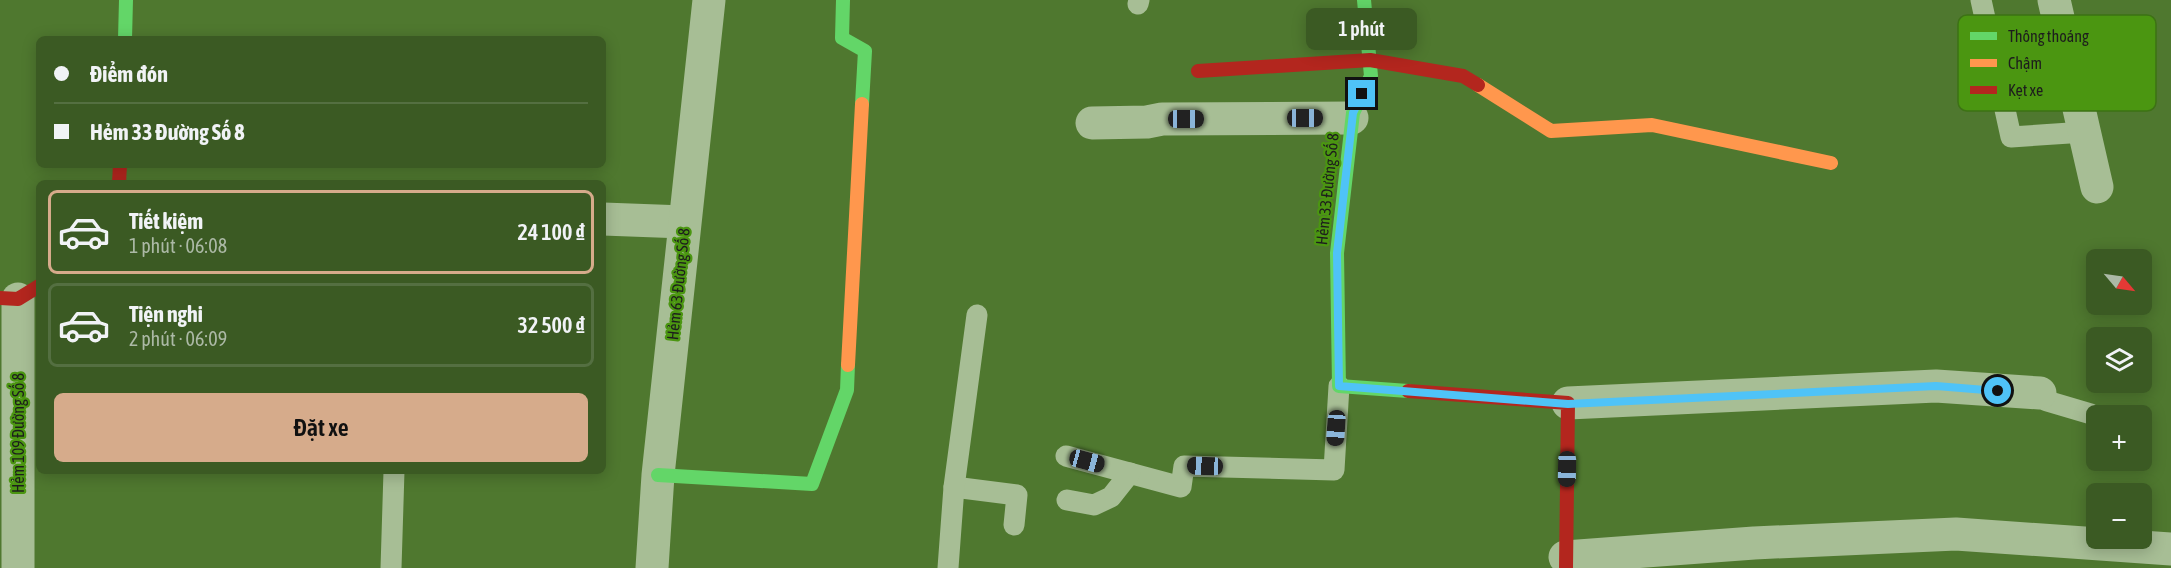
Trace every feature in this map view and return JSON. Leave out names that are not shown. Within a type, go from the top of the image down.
[{"type":"street","points":[[125,36],[126,0]]},
{"type":"street","name":"Hẻm 63 Đường Số 8","points":[[652,568],[658,475],[709,0]]},
{"type":"street","points":[[658,475],[812,484],[847,390],[865,51],[842,38],[843,0]]},
{"type":"street","name":"Hẻm 33 Đường Số 8","points":[[1339,386],[1337,253],[1352,118],[1371,76],[1364,0]]},
{"type":"street","points":[[2054,0],[2058,15]]},
{"type":"street","points":[[1198,71],[1370,60],[1463,76],[1551,131],[1652,125],[1831,163]]},
{"type":"street","points":[[2080,111],[2097,187]]},
{"type":"street","points":[[1092,123],[1146,122],[1162,119],[1352,118]]},
{"type":"street","points":[[606,219],[684,222]]},
{"type":"street","name":"Hẻm 109 Đường Số 8","points":[[18,568],[19,295]]},
{"type":"street","points":[[1339,386],[1568,404],[1936,386],[2040,393]]},
{"type":"street","points":[[1568,404],[1565,562],[1754,543],[1956,534],[2171,549]]},
{"type":"lane","points":[[1981,0],[1984,15]]},
{"type":"lane","points":[[2005,111],[2011,136],[2085,132]]},
{"type":"lane","points":[[948,568],[954,487],[977,315]]},
{"type":"lane","points":[[1066,456],[1181,487],[1184,466],[1334,470],[1339,386]]},
{"type":"lane","points":[[2040,393],[2047,401],[2086,413]]},
{"type":"lane","points":[[1067,500],[1094,506],[1111,498],[1130,473]]},
{"type":"lane","points":[[391,568],[394,474]]},
{"type":"lane","points":[[954,487],[1017,495],[1014,525]]},
{"type":"traffic: fast","points":[[125,36],[126,0]]},
{"type":"traffic: fast","points":[[843,0],[842,38],[865,51],[862,104]]},
{"type":"traffic: fast","points":[[1364,0],[1371,76],[1353,113],[1337,253],[1339,386],[1408,391]]},
{"type":"traffic: fast","points":[[658,475],[812,484],[847,390],[848,365]]},
{"type":"traffic: slow","points":[[1478,85],[1551,131],[1652,125],[1831,163]]},
{"type":"traffic: slow","points":[[848,365],[862,104]]},
{"type":"traffic: jam","points":[[1198,71],[1370,60],[1463,76],[1478,85]]},
{"type":"traffic: jam","points":[[119,180],[120,168]]},
{"type":"traffic: jam","points":[[0,298],[18,299],[36,288]]},
{"type":"traffic: jam","points":[[1408,391],[1568,403],[1566,568]]},
{"type":"route","points":[[1362,94],[1353,113],[1337,253],[1339,386],[1568,404],[1936,386],[1998,391]]}]
